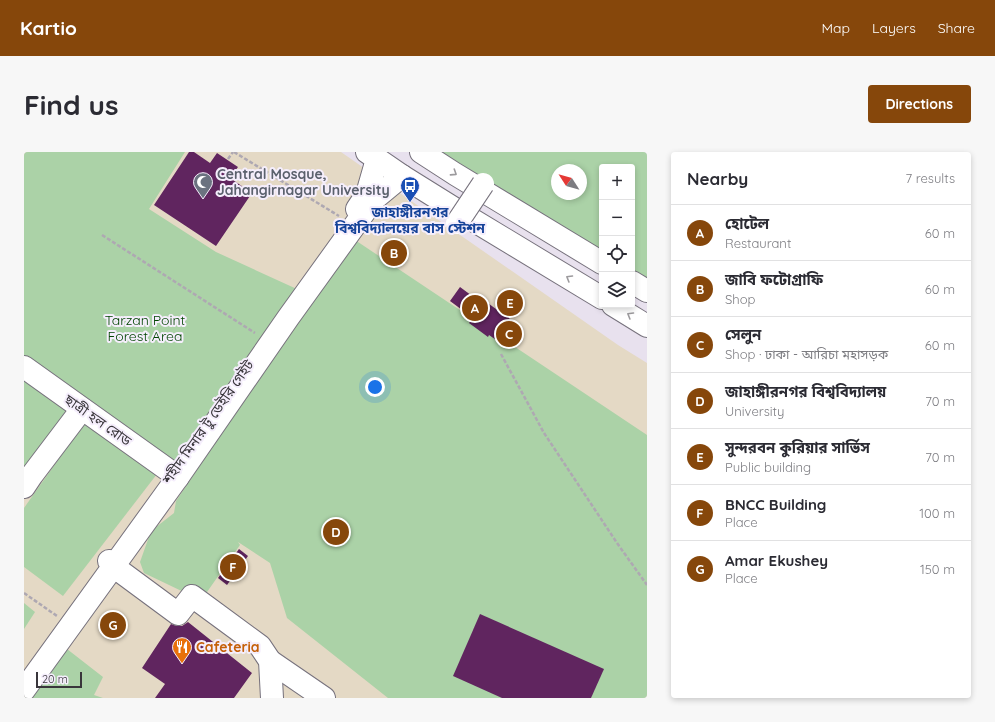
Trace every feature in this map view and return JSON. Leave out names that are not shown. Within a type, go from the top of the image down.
[{"type":"main road","points":[[421,152],[599,261]]},
{"type":"main road","name":"শহীদ মিনার টু ডেইরি গেইট","points":[[175,475],[367,194],[372,155]]},
{"type":"main road","points":[[372,155],[460,219],[599,296]]},
{"type":"main road","points":[[24,690],[70,621],[373,200],[402,176]]},
{"type":"main road","points":[[460,219],[483,184]]},
{"type":"main road","points":[[635,284],[647,291]]},
{"type":"main road","points":[[618,308],[647,326]]},
{"type":"main road","name":"ছাত্রী হল রোড","points":[[24,367],[175,475]]},
{"type":"main road","points":[[24,487],[82,409]]},
{"type":"main road","points":[[111,564],[178,614],[192,596],[260,646],[270,661],[324,698]]},
{"type":"main road","points":[[24,678],[70,621]]},
{"type":"main road","points":[[270,661],[272,698]]},
{"type":"path","points":[[228,159],[233,152],[348,222]]},
{"type":"path","points":[[102,235],[266,340]]},
{"type":"path","points":[[501,354],[544,433],[617,543],[647,585]]},
{"type":"path","points":[[24,593],[70,621]]},
{"type":"shaded area","points":[[24,152],[341,152],[618,345],[647,363],[647,698],[24,698]]},
{"type":"green space","name":"Tarzan Point Forest Area","points":[[24,152],[185,152],[149,209],[216,252],[299,290],[173,473],[24,365]]},
{"type":"green space","points":[[422,152],[647,152],[647,286],[635,279],[635,164],[599,164],[599,257]]},
{"type":"green space","points":[[352,238],[647,435],[647,698],[388,698],[287,618],[270,563],[238,542],[240,545],[200,602],[192,596],[144,573],[140,562],[151,531],[174,513],[176,501]]},
{"type":"green space","points":[[24,370],[79,410],[24,485]]},
{"type":"green space","points":[[84,423],[157,474],[63,596],[24,567],[24,508]]},
{"type":"green space","points":[[24,603],[35,612],[24,629]]},
{"type":"green space","points":[[58,642],[103,677],[94,695],[103,698],[24,698]]},
{"type":"building","name":"Central Mosque, Jahangirnagar University","points":[[189,152],[194,152],[210,163],[217,153],[238,167],[230,178],[252,193],[216,246],[154,205]]},
{"type":"building","points":[[460,287],[483,304],[485,301],[496,309],[509,290],[522,299],[509,319],[523,329],[509,349],[489,335],[488,337],[469,323],[473,318],[450,301]]},
{"type":"building","points":[[239,549],[248,556],[227,585],[218,578]]},
{"type":"building","points":[[480,614],[604,669],[591,698],[502,698],[453,676]]},
{"type":"building","points":[[188,622],[252,673],[234,698],[155,698],[165,684],[142,668],[171,624],[182,626]]},
{"type":"place","name":"Central Mosque, Jahangirnagar University","points":[[203,199]]},
{"type":"place","name":"জাহাঙ্গীরনগর বিশ্ববিদ্যালয়ের বাস স্টেশন","points":[[410,203]]},
{"type":"place","name":"জাবি ফটোগ্রাফি","points":[[394,253]]},
{"type":"place","name":"সুন্দরবন কুরিয়ার সার্ভিস","points":[[510,303]]},
{"type":"place","name":"হোটেল","points":[[475,308]]},
{"type":"place","name":"সেলুন","points":[[509,334]]},
{"type":"place","name":"জাহাঙ্গীরনগর বিশ্ববিদ্যালয়","points":[[336,532]]},
{"type":"place","name":"BNCC Building","points":[[233,567]]},
{"type":"place","name":"Amar Ekushey","points":[[113,625]]},
{"type":"place","name":"Cafeteria","points":[[182,664]]}]
